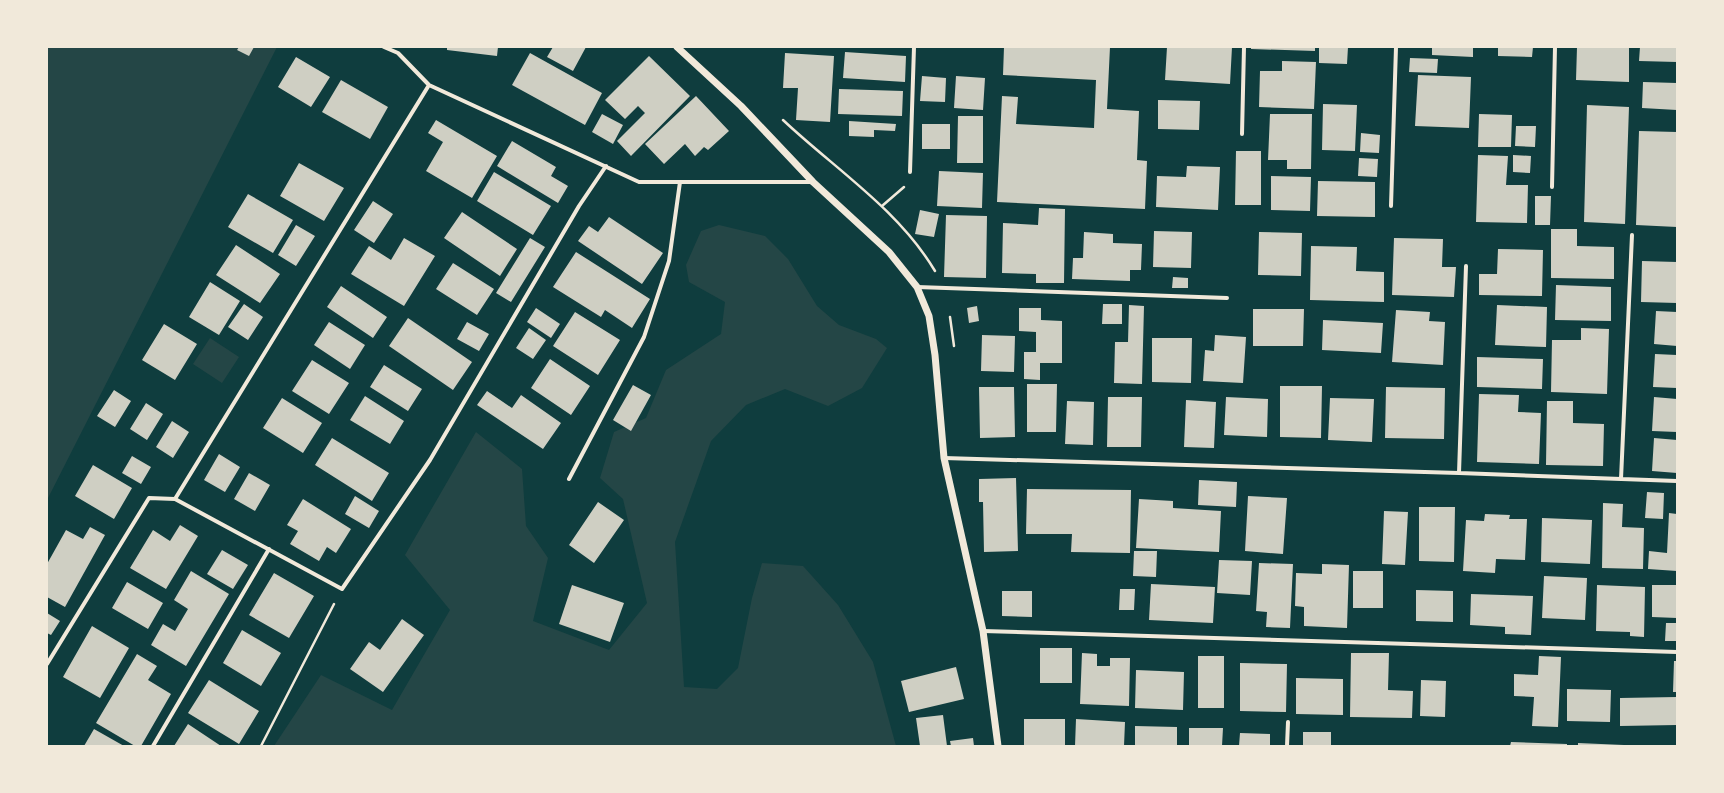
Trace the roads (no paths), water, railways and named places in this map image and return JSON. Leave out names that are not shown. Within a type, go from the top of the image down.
[{"type":"street","points":[[384,47],[398,53],[429,85],[639,182],[813,182]]},
{"type":"street","points":[[677,47],[741,106],[813,182],[889,252],[917,287],[929,316],[935,356],[944,458],[983,631],[998,746]]},
{"type":"street","points":[[910,172],[914,47]]},
{"type":"street","points":[[1242,134],[1244,47]]},
{"type":"street","points":[[1391,206],[1396,47]]},
{"type":"street","points":[[1552,187],[1555,47]]},
{"type":"street","points":[[175,499],[429,85]]},
{"type":"street","points":[[47,664],[149,498],[175,499],[342,588],[430,460],[579,206],[606,166]]},
{"type":"street","points":[[569,479],[644,337],[669,260],[680,182]]},
{"type":"street","points":[[1621,479],[1632,235]]},
{"type":"street","points":[[1458,472],[1466,266]]},
{"type":"street","points":[[917,287],[1227,298]]},
{"type":"street","points":[[944,458],[1458,472],[1677,481]]},
{"type":"street","points":[[153,746],[268,549]]},
{"type":"street","points":[[983,631],[1677,652]]},
{"type":"street","points":[[1287,746],[1288,722]]}]
